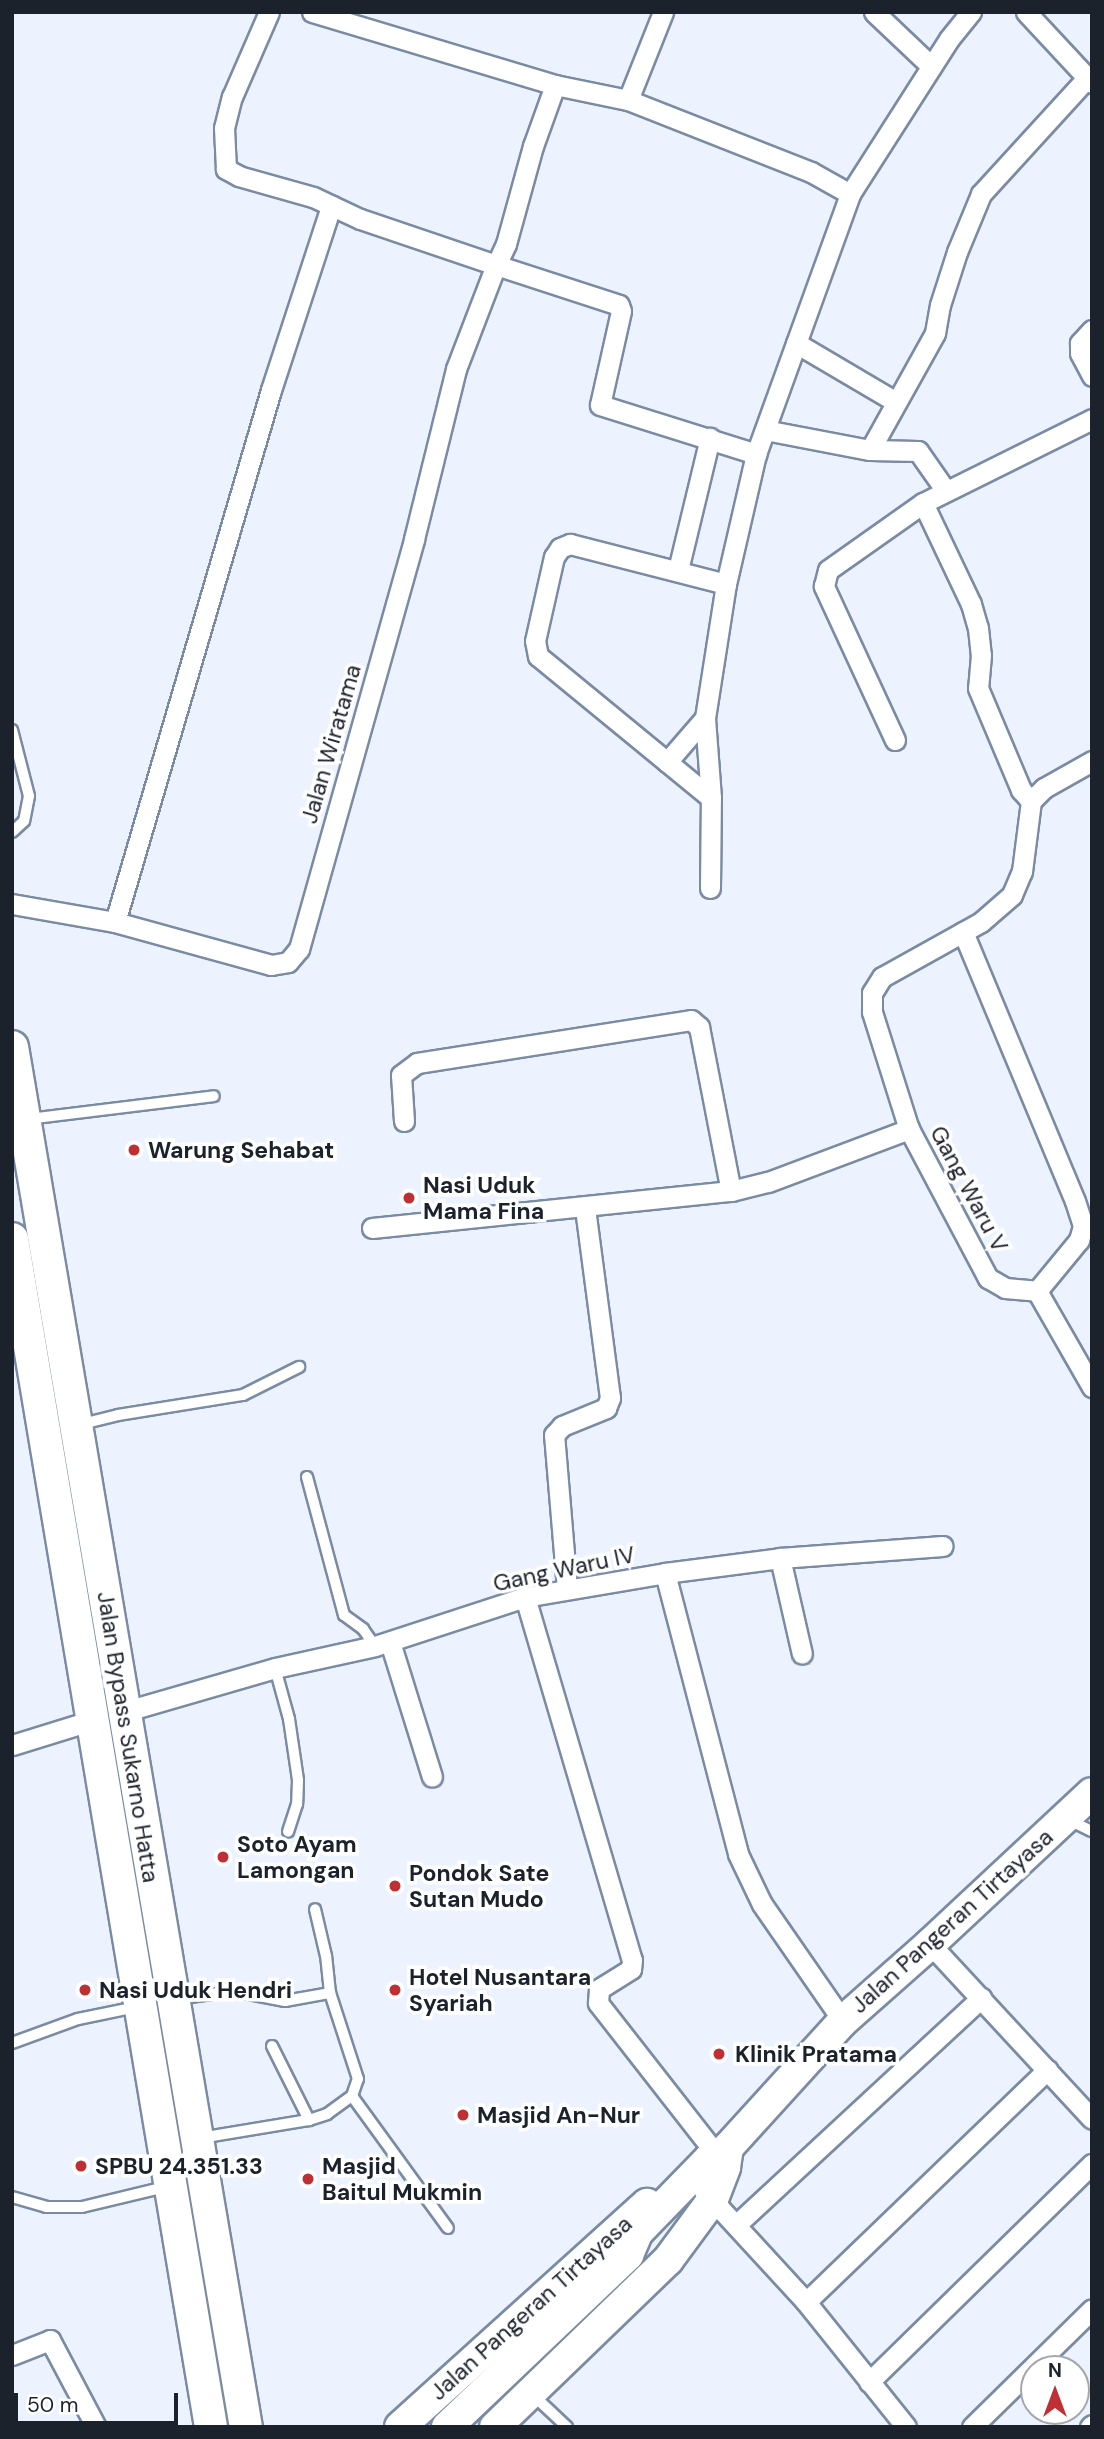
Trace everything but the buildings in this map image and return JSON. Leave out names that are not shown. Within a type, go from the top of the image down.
[{"type":"highway","name":"Jalan Bypass Sukarno Hatta","points":[[12,1047],[24,1119],[25,1202],[30,1275],[93,1720],[211,2427]]},
{"type":"highway","name":"Jalan Bypass Sukarno Hatta","points":[[12,1239],[30,1275],[76,1425],[195,2139],[246,2427]]},
{"type":"main road","name":"Jalan Pangeran Tirtayasa","points":[[447,2427],[628,2255],[638,2232],[723,2148],[843,2021],[930,1944],[1079,1825],[1092,1793]]},
{"type":"main road","name":"Jalan Pangeran Tirtayasa","points":[[495,2427],[668,2260],[725,2167],[723,2148]]},
{"type":"main road","name":"Jalan Pangeran Tirtayasa","points":[[400,2427],[621,2226],[723,2148]]},
{"type":"main road","name":"Jalan Pangeran Tirtayasa","points":[[628,2255],[649,2247],[707,2194]]},
{"type":"main road","points":[[238,2386],[260,2427]]},
{"type":"street","points":[[269,12],[232,97],[224,128],[226,169],[239,176],[313,197],[408,237],[615,301],[621,312],[600,404],[756,454]]},
{"type":"street","points":[[312,12],[555,85],[628,100],[811,172],[849,194]]},
{"type":"street","points":[[628,100],[663,12]]},
{"type":"street","points":[[874,12],[932,66]]},
{"type":"street","points":[[710,888],[711,798],[705,718],[726,584],[756,454],[849,194],[932,66],[971,12]]},
{"type":"street","points":[[870,450],[935,332],[940,305],[957,251],[981,194],[1089,81],[1038,16]]},
{"type":"street","name":"Jalan Wiratama","points":[[12,904],[116,922],[271,965],[288,962],[299,949],[414,539],[456,369],[506,244],[533,146],[555,85]]},
{"type":"street","points":[[116,922],[271,390],[331,206]]},
{"type":"street","points":[[1092,330],[1080,343],[1080,353],[1092,376]]},
{"type":"street","points":[[796,343],[897,402]]},
{"type":"street","points":[[895,740],[824,586],[828,570],[923,503],[1092,419]]},
{"type":"street","points":[[765,430],[870,450],[918,451],[946,491]]},
{"type":"street","points":[[678,570],[710,438]]},
{"type":"street","points":[[923,503],[971,604],[978,628],[981,655],[978,688],[1021,790],[1031,800],[1044,788],[1092,761]]},
{"type":"street","points":[[711,798],[538,656],[535,641],[554,557],[560,548],[569,544],[726,584]]},
{"type":"street","points":[[667,762],[705,718]]},
{"type":"street","name":"Gang Waru V","points":[[1031,800],[1023,871],[1012,895],[981,922],[882,977],[872,993],[872,1012],[909,1129],[988,1278],[1005,1288],[1037,1291]]},
{"type":"street","points":[[963,932],[1083,1226],[1079,1240],[1037,1291],[1092,1387]]},
{"type":"street","points":[[404,1121],[401,1075],[407,1067],[416,1063],[691,1020],[699,1027],[731,1191]]},
{"type":"street","points":[[372,1228],[731,1191],[768,1182],[909,1129]]},
{"type":"street","points":[[567,1589],[554,1435],[562,1426],[606,1408],[610,1398],[585,1208]]},
{"type":"street","name":"Gang Waru IV","points":[[123,1712],[275,1668],[383,1644],[525,1597],[664,1573],[780,1558],[943,1546]]},
{"type":"street","points":[[780,1558],[802,1654]]},
{"type":"street","points":[[664,1573],[738,1854],[762,1904],[843,2021]]},
{"type":"street","points":[[525,1597],[632,1960],[631,1969],[599,1989],[598,2003],[723,2148]]},
{"type":"street","points":[[383,1644],[432,1777]]},
{"type":"street","points":[[12,1745],[93,1720]]},
{"type":"street","points":[[930,1944],[1092,2119]]},
{"type":"street","points":[[737,2224],[981,1998]]},
{"type":"street","points":[[806,2302],[1047,2070]]},
{"type":"street","points":[[869,2382],[1092,2164]]},
{"type":"street","points":[[707,2194],[806,2302],[906,2427]]},
{"type":"street","points":[[972,2427],[1092,2309]]},
{"type":"street","points":[[12,2355],[50,2340],[96,2427]]},
{"type":"lane","points":[[12,730],[29,796],[24,821],[12,832]]},
{"type":"lane","points":[[24,1119],[214,1096]]},
{"type":"lane","points":[[76,1425],[118,1415],[243,1395],[299,1367]]},
{"type":"lane","points":[[307,1477],[344,1615],[383,1644]]},
{"type":"lane","points":[[275,1668],[289,1719],[298,1780],[297,1804],[288,1832]]},
{"type":"lane","points":[[195,2139],[309,2120],[327,2114],[352,2096],[358,2079],[330,1993],[326,1956],[315,1909]]},
{"type":"lane","points":[[172,2000],[233,1991],[285,2001],[330,1993]]},
{"type":"lane","points":[[12,2043],[78,2019],[139,2006]]},
{"type":"lane","points":[[272,2046],[309,2120]]},
{"type":"lane","points":[[352,2096],[448,2228]]},
{"type":"lane","points":[[12,2197],[46,2207],[82,2207],[169,2186]]},
{"type":"lane","points":[[530,2392],[567,2427]]},
{"type":"place","name":"Warung Sehabat","points":[[134,1150]]},
{"type":"place","name":"Nasi Uduk Mama Fina","points":[[409,1198]]},
{"type":"place","name":"Soto Ayam Lamongan","points":[[223,1857]]},
{"type":"place","name":"Pondok Sate Sutan Mudo","points":[[395,1886]]},
{"type":"place","name":"Nasi Uduk Hendri","points":[[85,1990]]},
{"type":"place","name":"Hotel Nusantara Syariah","points":[[395,1990]]},
{"type":"place","name":"Klinik Pratama","points":[[719,2054]]},
{"type":"place","name":"Masjid An-Nur","points":[[463,2115]]},
{"type":"place","name":"SPBU 24.351.33","points":[[81,2166]]},
{"type":"place","name":"Masjid Baitul Mukmin","points":[[308,2179]]}]
